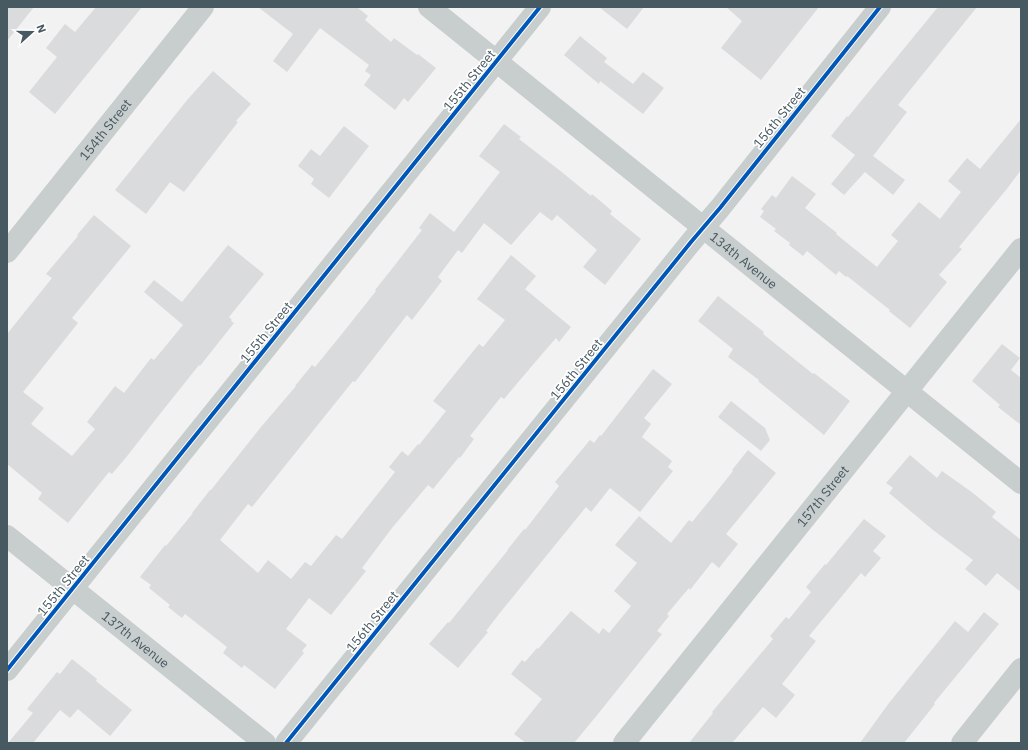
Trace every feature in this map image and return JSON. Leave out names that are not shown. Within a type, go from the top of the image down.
[{"type":"street","name":"154th Street","points":[[7,252],[203,7]]},
{"type":"street","name":"134th Avenue","points":[[429,7],[1021,483]]},
{"type":"street","name":"155th Street","points":[[7,670],[540,7]]},
{"type":"street","name":"156th Street","points":[[286,743],[703,227],[720,208],[880,7]]},
{"type":"street","name":"157th Street","points":[[624,743],[1021,250]]},
{"type":"street","name":"137th Avenue","points":[[7,536],[265,743]]},
{"type":"street","points":[[962,743],[1021,669]]},
{"type":"building","points":[[7,7],[34,7],[7,41]]},
{"type":"building","points":[[96,7],[142,7],[55,114],[29,92],[57,57],[46,48],[65,24],[75,32]]},
{"type":"building","points":[[258,7],[357,7],[368,16],[365,20],[391,42],[394,38],[436,68],[408,102],[404,98],[395,110],[364,85],[371,75],[365,71],[369,65],[320,28],[287,72],[273,61],[293,34]]},
{"type":"building","points":[[599,7],[644,7],[627,29]]},
{"type":"building","points":[[726,7],[819,7],[761,80],[721,48],[742,21]]},
{"type":"building","points":[[938,7],[977,7],[898,105],[907,112],[873,156],[905,180],[893,195],[865,172],[844,195],[831,184],[855,155],[831,136]]},
{"type":"building","points":[[580,36],[607,58],[604,62],[633,84],[643,72],[664,88],[643,114],[600,81],[599,84],[564,55]]},
{"type":"building","points":[[213,71],[251,104],[236,121],[238,122],[184,192],[170,182],[146,214],[115,190],[188,99]]},
{"type":"building","points":[[1021,119],[1021,170],[959,247],[962,249],[939,275],[947,282],[910,328],[847,276],[846,277],[839,271],[836,275],[807,251],[803,256],[789,245],[790,243],[774,231],[776,229],[760,217],[764,211],[761,209],[772,195],[776,198],[792,176],[816,194],[805,208],[877,267],[898,241],[891,235],[919,202],[940,219],[961,192],[948,181],[967,158],[980,169]]},
{"type":"building","points":[[504,124],[521,137],[519,139],[591,196],[592,194],[612,211],[610,214],[641,239],[605,285],[583,267],[597,250],[557,215],[552,221],[540,212],[511,245],[484,223],[462,253],[458,250],[438,277],[442,281],[412,320],[407,315],[355,382],[353,381],[252,507],[248,504],[220,540],[258,573],[268,560],[291,579],[305,562],[311,566],[336,535],[342,539],[395,472],[389,467],[402,451],[408,456],[418,444],[419,445],[446,411],[433,401],[479,344],[483,347],[505,320],[477,299],[511,255],[536,276],[525,289],[571,327],[559,342],[556,338],[504,399],[501,397],[470,436],[474,439],[460,458],[459,457],[433,489],[428,485],[392,528],[362,568],[366,571],[331,615],[309,598],[286,629],[307,645],[302,651],[304,653],[275,689],[244,665],[242,668],[223,653],[227,647],[185,614],[182,618],[168,607],[170,605],[149,588],[151,585],[140,577],[312,365],[315,367],[341,335],[422,230],[419,228],[430,213],[454,232],[500,172],[479,156]]},
{"type":"building","points":[[344,126],[369,146],[329,198],[311,184],[314,179],[298,166],[311,149],[320,156]]},
{"type":"building","points":[[94,215],[131,246],[72,318],[78,323],[23,392],[44,408],[31,424],[72,456],[95,429],[87,422],[115,386],[124,393],[151,358],[154,360],[183,325],[144,292],[154,280],[182,302],[228,245],[264,274],[229,317],[234,323],[128,455],[112,474],[109,472],[68,523],[38,499],[42,493],[7,464],[7,334],[52,278],[46,274]]},
{"type":"building","points":[[718,296],[764,332],[763,334],[813,374],[814,373],[850,401],[824,435],[758,381],[759,380],[728,357],[733,349],[698,321]]},
{"type":"building","points":[[1002,344],[1020,358],[1011,370],[1021,378],[1021,425],[998,407],[1000,405],[972,381]]},
{"type":"building","points":[[653,369],[672,384],[644,418],[651,424],[642,437],[672,461],[668,467],[673,471],[640,512],[610,488],[591,512],[586,507],[499,614],[486,631],[488,632],[458,668],[429,644],[448,622],[449,623],[524,529],[525,530],[559,486],[555,482],[590,440],[594,443],[600,435],[601,436]]},
{"type":"building","points":[[731,401],[765,428],[770,440],[761,451],[718,417]]},
{"type":"building","points":[[748,450],[776,473],[726,534],[738,544],[719,568],[712,562],[690,590],[689,588],[667,614],[669,616],[657,631],[662,634],[574,743],[526,743],[514,734],[542,699],[511,674],[522,660],[525,662],[537,648],[538,649],[571,611],[599,634],[603,628],[609,633],[631,606],[614,591],[637,563],[615,545],[639,516],[671,543],[689,520],[692,522]]},
{"type":"building","points":[[910,455],[937,478],[942,471],[973,493],[996,512],[992,517],[1021,540],[1021,592],[997,573],[986,586],[965,569],[973,560],[933,530],[889,493],[893,488],[886,483]]},
{"type":"building","points":[[864,519],[886,536],[873,551],[881,558],[865,577],[861,573],[809,636],[816,641],[782,684],[795,695],[776,718],[763,707],[732,743],[689,743],[713,713],[712,712],[773,639],[770,636],[786,617],[789,619],[811,592],[806,587]]},
{"type":"building","points":[[984,612],[999,624],[934,703],[935,704],[904,743],[860,743],[889,703],[955,621],[968,632]]},
{"type":"building","points":[[72,659],[97,679],[96,681],[132,710],[110,736],[78,709],[70,718],[60,710],[33,743],[8,743],[33,713],[27,709],[57,672],[60,674]]},
{"type":"cycle path","points":[[7,670],[540,7]]},
{"type":"cycle path","points":[[286,743],[720,208],[880,7]]}]
